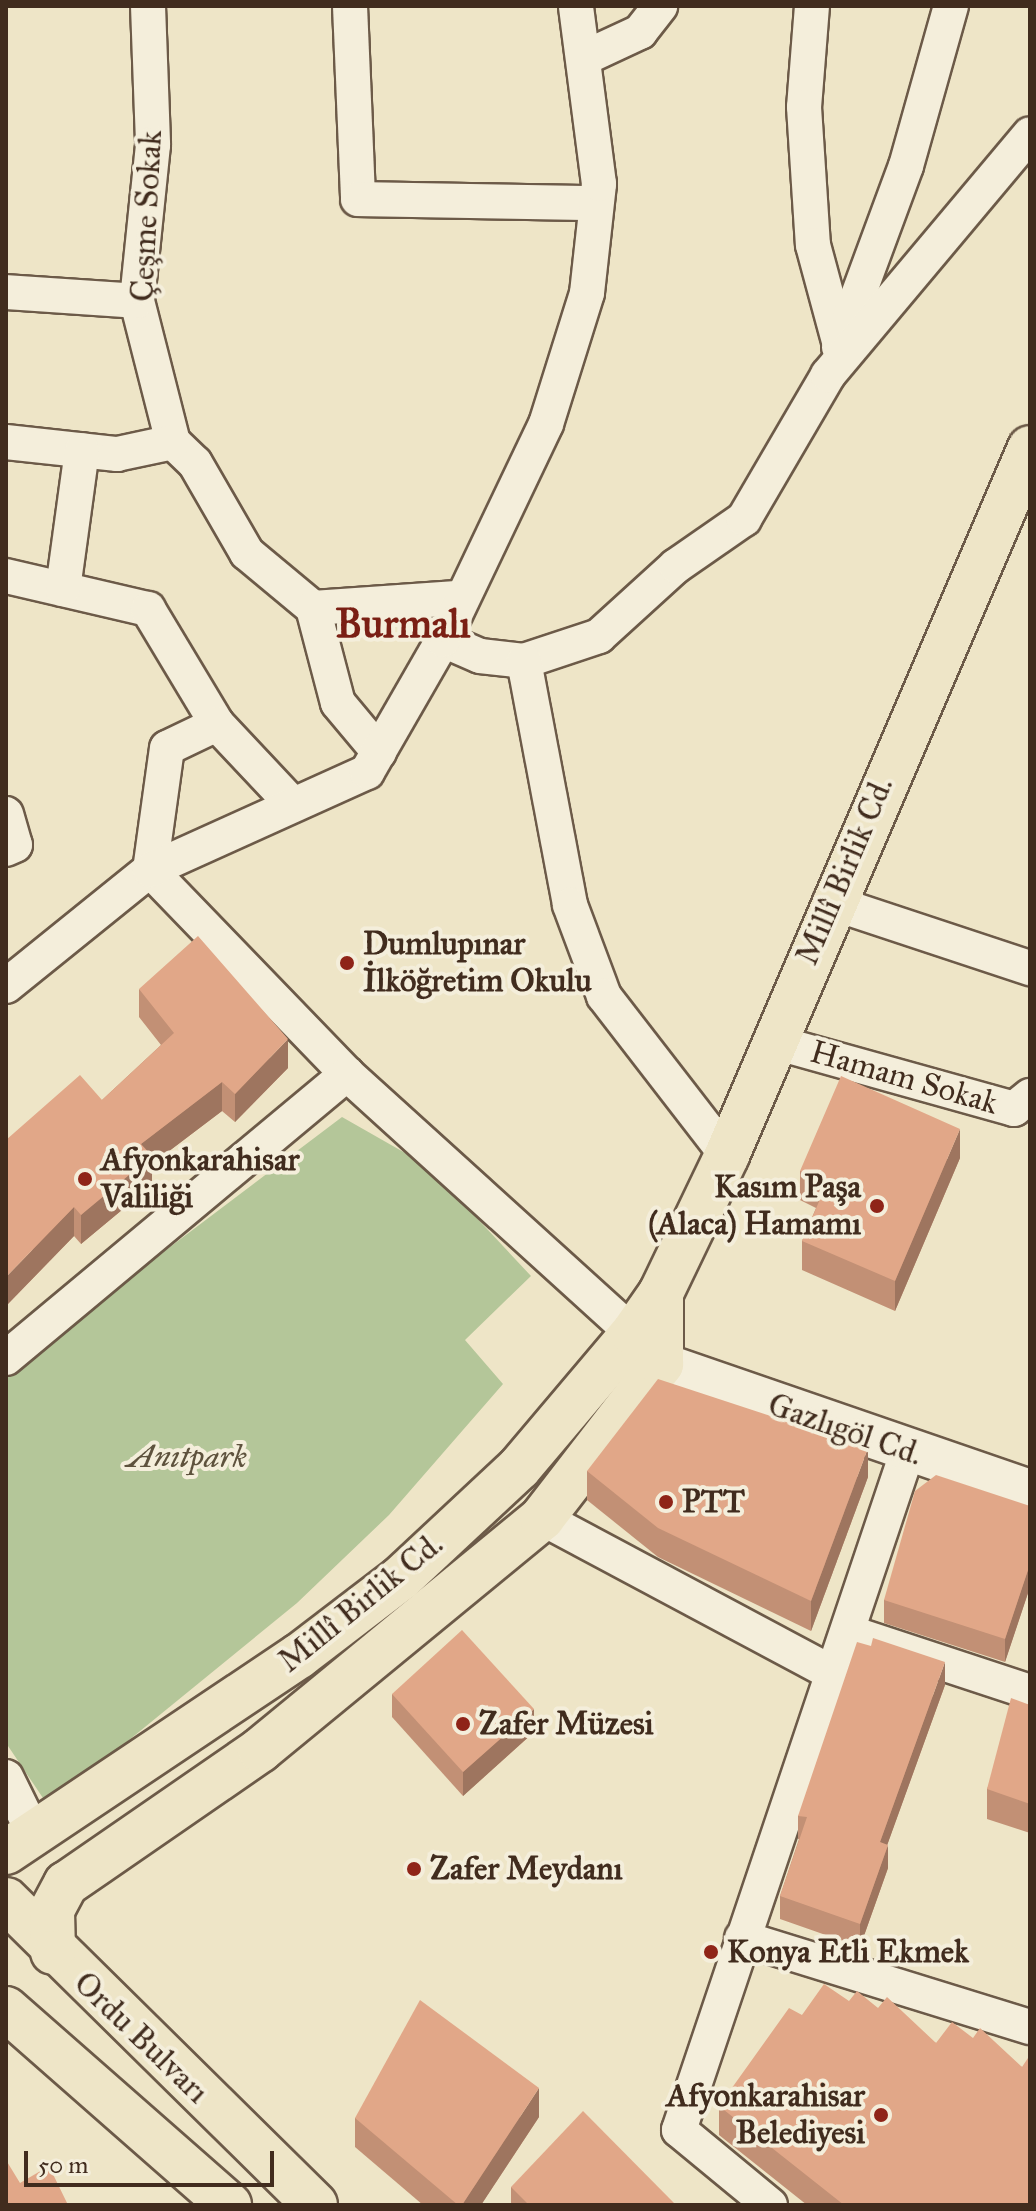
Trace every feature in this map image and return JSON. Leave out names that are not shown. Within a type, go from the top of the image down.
[{"type":"main road","name":"Millî Birlik Cd.","points":[[53,1952],[52,1910],[66,1884],[260,1750],[542,1518],[647,1349],[661,1293],[727,1155],[830,902],[1030,448]]},
{"type":"main road","name":"Millî Birlik Cd.","points":[[20,1843],[299,1656],[401,1578],[647,1349]]},
{"type":"main road","name":"Ordu Bulvarı","points":[[6,1900],[53,1952],[315,2205]]},
{"type":"main road","name":"Ordu Bulvarı","points":[[6,2009],[229,2205]]},
{"type":"street","name":"Çeşme Sokak","points":[[148,6],[153,145],[137,301],[173,442],[195,463],[247,553],[313,608]]},
{"type":"street","points":[[350,6],[358,199],[596,203]]},
{"type":"street","points":[[6,986],[150,870],[367,772],[379,752],[443,640],[457,598],[546,424],[587,293],[596,203],[584,58],[576,6]]},
{"type":"street","points":[[584,58],[640,32],[660,6]]},
{"type":"street","points":[[812,6],[804,107],[813,245],[834,360]]},
{"type":"street","points":[[443,640],[480,656],[524,661],[599,636],[676,566],[744,519],[834,360],[906,166],[951,6]]},
{"type":"street","points":[[834,360],[1030,134]]},
{"type":"street","points":[[6,292],[137,301]]},
{"type":"street","points":[[6,442],[117,454],[173,442]]},
{"type":"street","points":[[63,589],[82,450]]},
{"type":"street","points":[[6,576],[148,609],[217,724],[292,804]]},
{"type":"street","points":[[379,752],[338,703],[313,608],[457,598]]},
{"type":"street","points":[[524,661],[570,905],[604,996],[727,1155]]},
{"type":"street","points":[[150,870],[167,748],[217,724]]},
{"type":"street","points":[[6,814],[15,845],[6,849]]},
{"type":"street","points":[[150,870],[347,1074],[647,1349]]},
{"type":"street","points":[[830,902],[1030,968]]},
{"type":"street","name":"Hamam Sokak","points":[[774,1042],[1014,1109],[1030,1096]]},
{"type":"street","points":[[6,1358],[347,1074]]},
{"type":"street","name":"Gazlıgöl Cd.","points":[[647,1349],[907,1453],[1030,1491]]},
{"type":"street","points":[[770,2205],[679,2130],[907,1453]]},
{"type":"street","points":[[542,1518],[834,1674]]},
{"type":"street","points":[[848,1632],[1030,1692]]},
{"type":"street","points":[[6,1777],[20,1843]]},
{"type":"street","points":[[742,1938],[1030,2027]]},
{"type":"green space","name":"Anıtpark","points":[[342,1117],[428,1166],[531,1276],[465,1340],[503,1384],[389,1515],[297,1603],[64,1793],[45,1801],[6,1743],[6,1371]]},
{"type":"building","points":[[198,936],[288,1039],[235,1094],[222,1082],[141,1144],[152,1156],[81,1215],[74,1207],[6,1277],[6,1140],[80,1075],[102,1100],[174,1033],[139,989]]},
{"type":"building","name":"Kasım Paşa (Alaca) Hamamı","points":[[841,1076],[960,1129],[895,1281],[802,1241],[827,1183],[800,1171]]},
{"type":"building","points":[[658,1379],[868,1448],[811,1601],[658,1528],[587,1471]]},
{"type":"building","points":[[936,1475],[1030,1506],[1030,1564],[1005,1639],[884,1600],[915,1491]]},
{"type":"building","name":"Zafer Müzesi","points":[[462,1630],[534,1709],[463,1772],[392,1694]]},
{"type":"building","points":[[873,1638],[945,1662],[880,1842],[888,1845],[860,1924],[780,1896],[807,1817],[798,1816],[857,1642],[871,1646]]},
{"type":"building","points":[[1011,1698],[1030,1705],[1030,1804],[987,1789]]},
{"type":"building","name":"Afyonkarahisar Belediyesi","points":[[824,1984],[849,2001],[857,1991],[878,2008],[887,1997],[936,2043],[952,2022],[973,2038],[980,2028],[1022,2067],[1030,2055],[1030,2205],[844,2205],[719,2106],[789,2008],[802,2015]]},
{"type":"building","points":[[420,2000],[539,2088],[462,2205],[458,2205],[355,2118]]},
{"type":"building","points":[[583,2111],[676,2205],[529,2205],[511,2187]]},
{"type":"building","points":[[6,2160],[20,2183],[49,2166],[68,2205],[6,2205]]},
{"type":"place","name":"Dumlupınar İlköğretim Okulu","points":[[347,963]]},
{"type":"place","name":"Afyonkarahisar Valiliği","points":[[85,1179]]},
{"type":"place","name":"Kasım Paşa (Alaca) Hamamı","points":[[877,1206]]},
{"type":"place","name":"PTT","points":[[666,1502]]},
{"type":"place","name":"Zafer Müzesi","points":[[463,1724]]},
{"type":"place","name":"Zafer Meydanı","points":[[414,1869]]},
{"type":"place","name":"Konya Etli Ekmek","points":[[711,1952]]},
{"type":"place","name":"Afyonkarahisar Belediyesi","points":[[881,2115]]},
{"type":"district","name":"Burmalı","points":[[403,624]]}]
